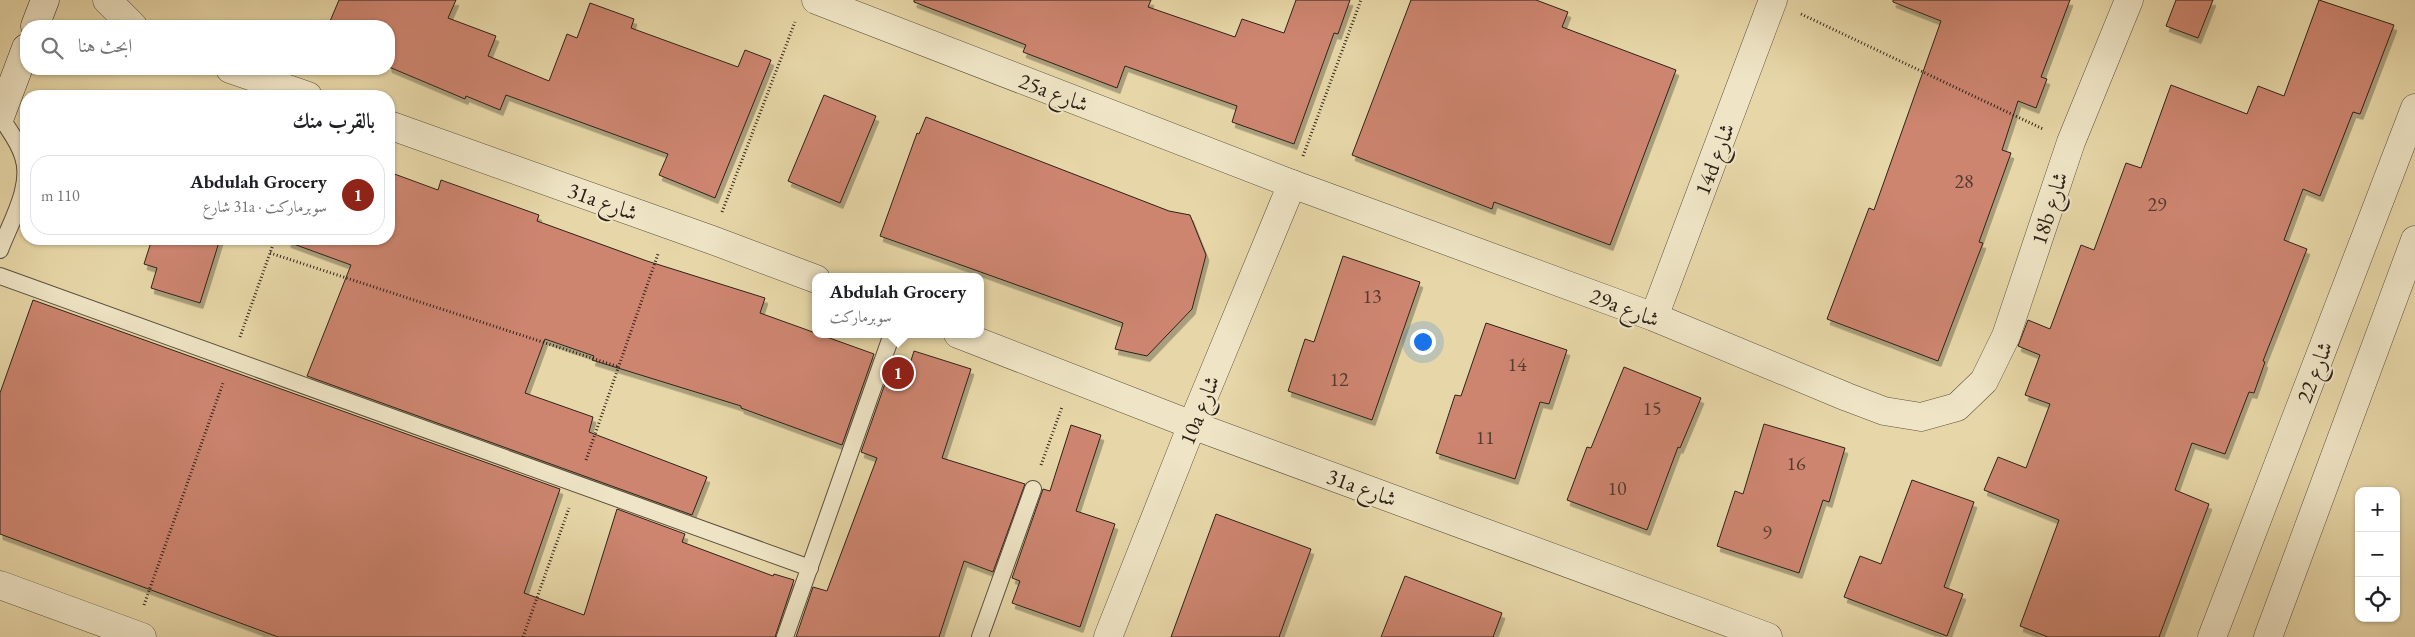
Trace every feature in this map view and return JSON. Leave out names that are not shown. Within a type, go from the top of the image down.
[{"type":"street","points":[[38,20],[46,0]]},
{"type":"street","name":"25a شارع","points":[[816,0],[1292,184]]},
{"type":"street","name":"14d شارع","points":[[1654,317],[1772,0]]},
{"type":"street","name":"18b شارع","points":[[1957,407],[1984,381],[2006,336],[2071,142],[2129,0]]},
{"type":"street","points":[[0,116],[20,64]]},
{"type":"street","points":[[247,75],[291,90]]},
{"type":"street","name":"شارع 22","points":[[2212,637],[2415,108]]},
{"type":"street","name":"31a شارع","points":[[395,127],[712,240],[812,278]]},
{"type":"street","name":"29a شارع","points":[[1292,184],[1654,317],[1884,411],[1921,417],[1957,407]]},
{"type":"street","name":"10a شارع","points":[[1108,637],[1192,425],[1292,184]]},
{"type":"street","points":[[2268,637],[2415,240]]},
{"type":"street","name":"31a شارع","points":[[968,338],[1192,425],[1768,637]]},
{"type":"street","points":[[1,585],[138,636]]},
{"type":"lane","points":[[0,116],[18,145],[20,152]]},
{"type":"lane","points":[[0,250],[20,196]]},
{"type":"lane","points":[[0,276],[810,568]]},
{"type":"lane","points":[[786,637],[891,338]]},
{"type":"lane","points":[[980,637],[1033,489]]},
{"type":"path","points":[[1292,184],[1361,0]]},
{"type":"path","points":[[1772,0],[2071,142]]},
{"type":"path","points":[[712,240],[796,18]]},
{"type":"path","points":[[523,637],[668,225]]},
{"type":"path","points":[[138,636],[272,245]]},
{"type":"path","points":[[270,253],[618,367]]},
{"type":"path","points":[[1033,489],[1072,379]]},
{"type":"building","points":[[339,0],[456,0],[448,18],[496,36],[488,56],[549,81],[567,34],[577,38],[590,3],[634,19],[631,28],[738,67],[745,50],[771,60],[715,198],[659,175],[668,154],[506,95],[500,110],[466,96],[465,99],[395,70],[395,20],[331,20]]},
{"type":"building","points":[[914,0],[1151,0],[1148,7],[1235,37],[1242,19],[1284,33],[1296,0],[1350,0],[1338,34],[1334,33],[1294,144],[1232,122],[1237,106],[1125,66],[1117,88],[1023,52],[1026,45],[914,2]]},
{"type":"building","points":[[1411,0],[1536,0],[1568,12],[1562,27],[1676,70],[1610,245],[1494,202],[1492,209],[1352,155]]},
{"type":"building","points":[[1893,0],[2070,0],[2041,77],[2047,79],[2036,108],[2018,101],[2002,150],[2011,153],[1979,242],[1983,243],[1938,361],[1827,319],[1869,208],[1874,210],[1941,21],[1893,2]]},
{"type":"building","points":[[2176,0],[2213,0],[2198,38],[2166,26]]},
{"type":"building","points":[[2319,0],[2394,25],[2360,114],[2353,112],[2320,196],[2303,189],[2284,240],[2307,249],[2263,361],[2265,362],[2254,393],[2249,392],[2225,454],[2192,443],[2175,490],[2209,504],[2159,637],[2048,637],[2020,626],[2059,520],[1984,490],[1998,457],[2026,468],[2050,404],[2025,395],[2040,355],[2018,346],[2028,320],[2050,329],[2081,245],[2094,250],[2126,163],[2141,168],[2171,85],[2247,114],[2258,86],[2284,96]]},
{"type":"building","points":[[824,95],[876,116],[840,203],[788,181]]},
{"type":"building","points":[[926,117],[1169,211],[1190,215],[1206,255],[1192,309],[1147,356],[1115,349],[1123,323],[880,236],[917,133],[919,134]]},
{"type":"building","points":[[395,174],[438,190],[441,180],[539,215],[537,221],[647,261],[765,298],[760,313],[812,332],[812,338],[830,338],[874,354],[842,445],[741,408],[741,406],[592,360],[594,356],[545,339],[525,393],[593,417],[589,432],[707,477],[692,515],[307,376],[351,265],[296,245],[395,245]]},
{"type":"building","points":[[150,245],[218,245],[200,303],[151,288],[157,268],[144,264]]},
{"type":"building","points":[[1343,256],[1420,282],[1372,420],[1288,391],[1305,339],[1314,342]]},
{"type":"building","points":[[33,300],[560,489],[524,593],[584,615],[617,509],[685,534],[682,542],[773,576],[774,574],[794,580],[775,637],[278,637],[0,534],[0,393]]},
{"type":"building","points":[[1486,323],[1567,350],[1549,404],[1540,402],[1515,479],[1436,453],[1455,395],[1461,396]]},
{"type":"building","points":[[914,351],[971,369],[942,458],[1025,484],[993,572],[964,561],[939,637],[796,637],[813,587],[827,591],[877,458],[861,452],[893,361],[909,367]]},
{"type":"building","points":[[1624,367],[1701,398],[1680,448],[1678,447],[1647,530],[1567,500],[1587,447],[1591,448]]},
{"type":"building","points":[[1764,424],[1845,448],[1829,502],[1823,500],[1799,573],[1717,546],[1735,491],[1743,494]]},
{"type":"building","points":[[1071,425],[1101,435],[1076,511],[1115,524],[1080,627],[1012,603],[1020,581],[1012,578],[1043,489],[1050,491]]},
{"type":"building","points":[[1912,480],[1974,502],[1944,587],[1963,594],[1947,636],[1844,597],[1860,556],[1881,564]]},
{"type":"building","points":[[1216,514],[1311,549],[1279,637],[1171,637]]},
{"type":"building","points":[[1405,576],[1502,613],[1493,637],[1381,637]]},
{"type":"place","name":"Abdulah Grocery","points":[[898,373]]}]
